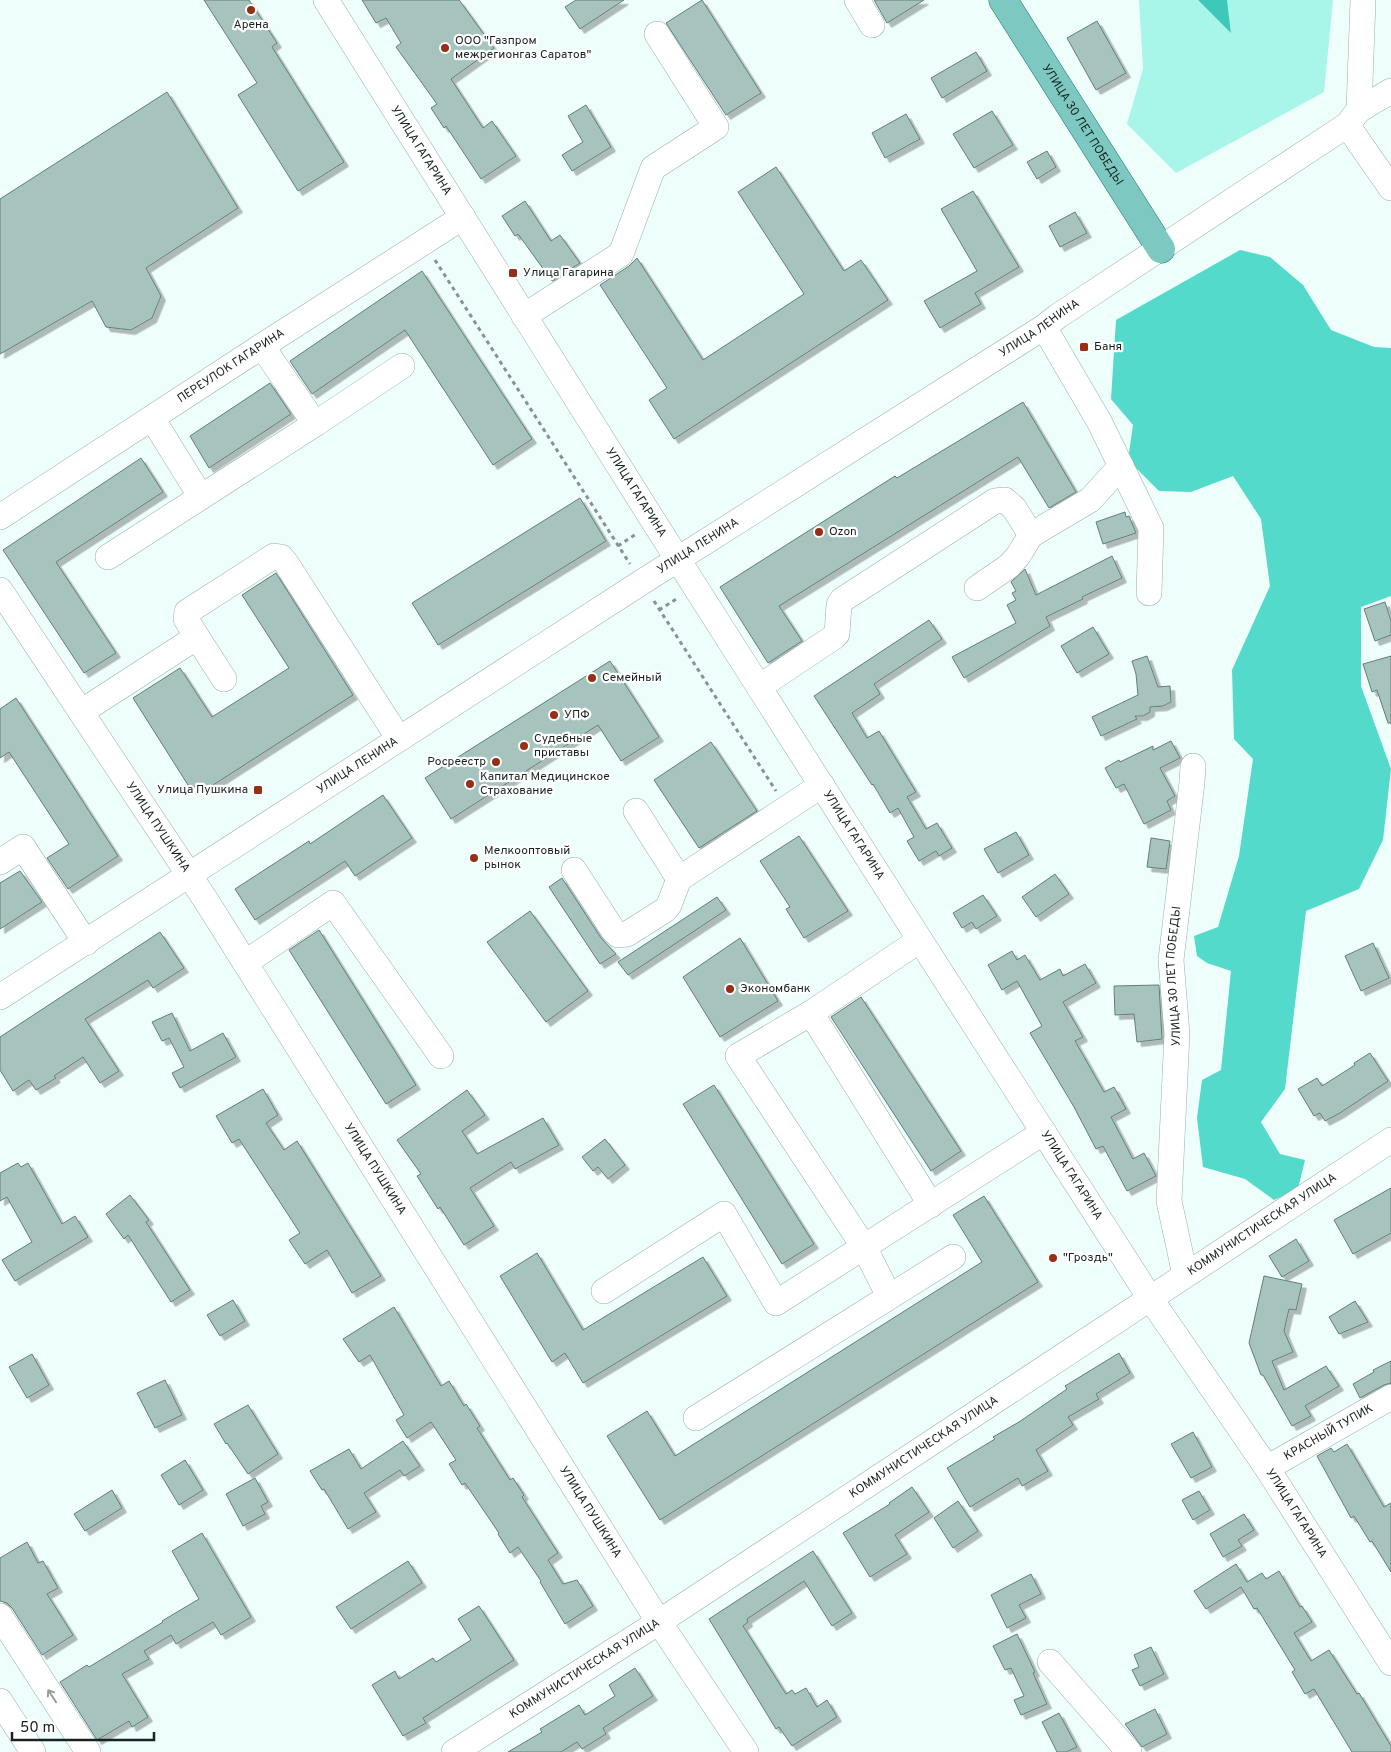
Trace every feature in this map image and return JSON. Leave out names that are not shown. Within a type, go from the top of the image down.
[{"type":"main road","name":"УЛИЦА 30 ЛЕТ ПОБЕДЫ","points":[[1003,0],[1161,249]]},
{"type":"street","name":"УЛИЦА ГАГАРИНА","points":[[326,0],[678,560],[920,940],[1150,1298],[1267,1468],[1391,1662]]},
{"type":"street","points":[[857,0],[872,25]]},
{"type":"street","points":[[1363,0],[1353,118],[1391,188]]},
{"type":"street","points":[[524,316],[621,254],[652,168],[716,127],[657,34]]},
{"type":"street","name":"УЛИЦА ЛЕНИНА","points":[[0,997],[642,582],[1044,327],[1066,310],[1161,249],[1391,91]]},
{"type":"street","name":"ПЕРЕУЛОК ГАГАРИНА","points":[[0,517],[462,217]]},
{"type":"street","points":[[1044,327],[1100,423],[1151,528],[1150,593]]},
{"type":"street","points":[[262,346],[316,424]]},
{"type":"street","points":[[108,557],[316,424],[402,366]]},
{"type":"street","points":[[152,418],[201,497]]},
{"type":"street","points":[[977,588],[1009,566],[1032,535],[1090,500],[1121,466]]},
{"type":"street","points":[[759,687],[837,634],[839,605],[842,600],[995,501],[1005,500],[1014,508],[1032,535]]},
{"type":"street","points":[[224,679],[197,638],[186,618],[187,612],[267,559],[274,556],[281,557],[399,739]]},
{"type":"street","name":"УЛИЦА ПУШКИНА","points":[[0,590],[189,874],[659,1622],[746,1752]]},
{"type":"street","points":[[81,712],[197,638]]},
{"type":"street","name":"УЛИЦА 30 ЛЕТ ПОБЕДЫ","points":[[1185,1275],[1169,1201],[1177,1034],[1171,960],[1191,791],[1192,766]]},
{"type":"street","points":[[574,870],[613,930],[618,935],[627,934],[665,910],[669,905],[679,879],[822,785]]},
{"type":"street","points":[[636,811],[679,879]]},
{"type":"street","points":[[0,862],[24,847],[86,943]]},
{"type":"street","points":[[245,963],[334,903],[441,1056]]},
{"type":"street","points":[[889,1296],[864,1247],[738,1056],[810,1013],[920,940]]},
{"type":"street","points":[[810,1013],[931,1204]]},
{"type":"street","points":[[604,1291],[724,1214],[776,1303],[1044,1132]]},
{"type":"street","name":"КОММУНИСТИЧЕСКАЯ УЛИЦА","points":[[454,1752],[659,1622],[1185,1275],[1388,1149]]},
{"type":"street","points":[[696,1418],[954,1256]]},
{"type":"street","name":"КРАСНЫЙ ТУПИК","points":[[1267,1468],[1391,1397]]},
{"type":"street","points":[[0,1616],[88,1752]]},
{"type":"street","points":[[1050,1662],[1129,1752]]},
{"type":"street","points":[[0,1701],[34,1752]]},
{"type":"path","points":[[424,242],[787,808]]},
{"type":"shaded area","points":[[1139,0],[1198,0],[1231,32],[1227,0],[1333,0],[1324,92],[1176,173],[1127,124],[1143,69]]},
{"type":"shaded area","points":[[1198,0],[1227,0],[1231,33]]},
{"type":"shaded area","points":[[1240,250],[1270,257],[1303,285],[1331,330],[1374,347],[1391,348],[1391,596],[1361,607],[1361,686],[1391,769],[1383,840],[1359,889],[1306,911],[1285,1089],[1261,1122],[1280,1154],[1305,1160],[1298,1189],[1274,1200],[1245,1179],[1203,1167],[1197,1118],[1202,1080],[1221,1070],[1231,971],[1207,963],[1197,956],[1194,936],[1218,927],[1239,856],[1253,759],[1234,739],[1232,670],[1270,586],[1261,519],[1233,476],[1191,492],[1159,491],[1128,460],[1133,425],[1111,399],[1116,320]]},
{"type":"building","points":[[204,0],[249,0],[277,43],[272,47],[344,162],[298,191],[238,95],[257,83]]},
{"type":"building","points":[[362,0],[459,0],[494,48],[451,79],[483,128],[492,121],[516,156],[481,179],[446,126],[444,128],[431,108],[437,104],[396,47],[401,43],[386,18],[376,23]]},
{"type":"building","points":[[576,0],[624,0],[580,29],[565,7]]},
{"type":"building","points":[[702,0],[761,93],[726,115],[666,23]]},
{"type":"building","points":[[874,0],[924,0],[887,23]]},
{"type":"building","points":[[1097,21],[1126,73],[1096,90],[1067,38]]},
{"type":"building","points":[[976,52],[987,71],[942,98],[931,78]]},
{"type":"building","points":[[167,92],[238,208],[146,268],[161,296],[152,318],[131,330],[106,327],[92,301],[0,354],[0,199]]},
{"type":"building","points":[[586,105],[611,147],[572,171],[562,155],[583,142],[568,116]]},
{"type":"building","points":[[992,111],[1013,145],[974,168],[953,134]]},
{"type":"building","points":[[906,114],[920,139],[885,158],[872,133]]},
{"type":"building","points":[[1047,151],[1056,167],[1037,179],[1027,162]]},
{"type":"building","points":[[776,167],[844,271],[861,260],[888,300],[674,439],[649,400],[667,388],[600,285],[629,266],[637,258],[703,360],[804,294],[738,192]]},
{"type":"building","points":[[973,191],[1019,267],[975,293],[981,304],[940,328],[924,301],[977,271],[941,209]]},
{"type":"building","points":[[525,201],[551,241],[560,235],[580,263],[552,281],[518,234],[515,236],[502,216]]},
{"type":"building","points":[[1075,212],[1087,233],[1060,247],[1049,226]]},
{"type":"building","points":[[422,271],[532,439],[493,465],[405,330],[312,394],[290,361]]},
{"type":"building","points":[[270,383],[291,414],[209,468],[190,436]]},
{"type":"building","points":[[1023,402],[1076,492],[1049,508],[1018,457],[779,606],[802,641],[768,663],[720,587],[895,476],[897,478]]},
{"type":"building","points":[[141,458],[163,492],[56,562],[116,653],[84,673],[3,550]]},
{"type":"building","points":[[580,498],[606,541],[438,645],[412,603]]},
{"type":"building","points":[[1125,512],[1126,517],[1129,516],[1136,533],[1103,544],[1096,522]]},
{"type":"building","points":[[1112,556],[1122,578],[1046,617],[1050,626],[964,678],[952,657],[1016,623],[1007,605],[1016,600],[1012,593],[1016,591],[1011,582],[1025,569],[1036,595]]},
{"type":"building","points":[[276,573],[353,695],[207,789],[188,785],[133,698],[180,668],[212,717],[289,668],[242,595]]},
{"type":"building","points":[[1385,602],[1391,621],[1391,635],[1375,641],[1364,609]]},
{"type":"building","points":[[929,620],[942,639],[874,684],[880,694],[852,713],[867,738],[879,731],[916,792],[907,797],[926,829],[937,823],[952,848],[939,856],[936,851],[919,861],[907,841],[914,837],[898,808],[890,813],[873,784],[814,696]]},
{"type":"building","points":[[1093,627],[1109,654],[1077,673],[1061,646]]},
{"type":"building","points":[[1147,656],[1158,687],[1170,686],[1171,702],[1163,706],[1150,707],[1150,712],[1143,716],[1135,716],[1137,719],[1101,736],[1092,717],[1138,695],[1136,674],[1132,661]]},
{"type":"building","points":[[1391,656],[1391,723],[1388,723],[1377,690],[1372,692],[1363,664]]},
{"type":"building","points":[[610,661],[659,737],[621,761],[598,725],[451,819],[425,778]]},
{"type":"building","points":[[16,698],[118,856],[68,889],[47,858],[69,844],[9,752],[0,758],[0,709]]},
{"type":"building","points":[[1171,741],[1180,758],[1160,768],[1175,796],[1167,801],[1171,810],[1144,824],[1124,784],[1116,788],[1105,768],[1153,746],[1153,750]]},
{"type":"building","points":[[711,742],[757,811],[699,848],[654,780]]},
{"type":"building","points":[[383,795],[412,838],[355,876],[345,861],[255,920],[235,889],[309,841],[310,844]]},
{"type":"building","points":[[1016,832],[1029,855],[998,873],[984,849]]},
{"type":"building","points":[[799,836],[848,911],[804,938],[786,909],[790,907],[760,861]]},
{"type":"building","points":[[1151,838],[1170,841],[1166,869],[1147,867]]},
{"type":"building","points":[[20,871],[42,902],[0,929],[0,883]]},
{"type":"building","points":[[1055,874],[1069,894],[1036,917],[1022,897]]},
{"type":"building","points":[[562,878],[601,938],[616,954],[600,964],[549,887]]},
{"type":"building","points":[[983,895],[997,916],[976,929],[972,922],[962,928],[953,913]]},
{"type":"building","points":[[717,897],[726,910],[628,975],[618,962]]},
{"type":"building","points":[[530,911],[588,991],[546,1022],[487,942]]},
{"type":"building","points":[[319,930],[416,1085],[386,1104],[289,950]]},
{"type":"building","points":[[160,932],[184,968],[153,988],[148,980],[85,1019],[119,1071],[100,1083],[83,1057],[54,1076],[56,1078],[36,1090],[29,1080],[13,1091],[0,1070],[0,1037]]},
{"type":"building","name":"Экономбанк","points":[[740,938],[778,1001],[720,1037],[683,977]]},
{"type":"building","points":[[1373,943],[1389,978],[1361,991],[1345,956]]},
{"type":"building","points":[[1012,951],[1017,960],[1025,955],[1040,980],[1060,969],[1063,976],[1085,964],[1096,983],[1063,1002],[1083,1037],[1075,1041],[1104,1092],[1114,1087],[1126,1109],[1111,1117],[1133,1159],[1144,1153],[1156,1176],[1127,1191],[1103,1146],[1096,1149],[1074,1107],[1030,1033],[1042,1026],[1017,981],[1002,990],[988,965]]},
{"type":"building","points":[[1159,985],[1162,1039],[1137,1042],[1134,1014],[1115,1015],[1114,986]]},
{"type":"building","points":[[861,997],[961,1151],[931,1171],[831,1017]]},
{"type":"building","points":[[172,1013],[190,1051],[223,1033],[236,1057],[180,1088],[172,1073],[184,1067],[169,1038],[162,1041],[152,1022]]},
{"type":"building","points":[[1370,1053],[1388,1081],[1325,1121],[1320,1113],[1314,1116],[1298,1089],[1317,1078],[1322,1086]]},
{"type":"building","points":[[714,1085],[814,1244],[782,1264],[683,1104]]},
{"type":"building","points":[[263,1089],[278,1115],[266,1123],[284,1150],[297,1141],[381,1276],[352,1293],[327,1250],[305,1264],[289,1240],[300,1233],[239,1139],[232,1143],[216,1116]]},
{"type":"building","points":[[467,1090],[485,1115],[462,1131],[477,1154],[543,1118],[559,1145],[515,1169],[511,1162],[470,1188],[494,1226],[464,1245],[440,1207],[438,1209],[417,1176],[421,1174],[397,1140]]},
{"type":"building","points":[[605,1139],[625,1165],[608,1179],[598,1167],[593,1171],[582,1157]]},
{"type":"building","points":[[18,1163],[21,1167],[28,1163],[62,1224],[75,1216],[88,1237],[15,1281],[2,1260],[32,1242],[7,1197],[0,1201],[0,1173]]},
{"type":"building","points":[[1391,1188],[1391,1233],[1353,1254],[1334,1220]]},
{"type":"building","points":[[130,1195],[149,1220],[146,1222],[190,1290],[171,1302],[128,1235],[124,1239],[106,1214]]},
{"type":"building","points":[[984,1196],[1038,1282],[660,1520],[607,1436],[647,1411],[675,1456],[982,1262],[953,1215]]},
{"type":"building","points":[[1296,1239],[1309,1261],[1282,1277],[1269,1256]]},
{"type":"building","points":[[537,1253],[583,1330],[703,1257],[727,1296],[583,1383],[565,1353],[552,1362],[500,1276]]},
{"type":"building","points":[[1264,1276],[1302,1284],[1296,1310],[1289,1309],[1284,1331],[1293,1352],[1272,1361],[1284,1390],[1326,1366],[1339,1386],[1305,1406],[1311,1416],[1292,1426],[1263,1375],[1261,1375],[1249,1343]]},
{"type":"building","points":[[233,1300],[245,1321],[220,1336],[207,1315]]},
{"type":"building","points":[[1355,1301],[1368,1322],[1339,1334],[1329,1317]]},
{"type":"building","points":[[394,1307],[441,1386],[449,1381],[464,1406],[466,1404],[480,1426],[477,1428],[510,1480],[513,1478],[524,1495],[522,1497],[558,1553],[548,1560],[563,1584],[577,1580],[593,1606],[565,1624],[541,1581],[518,1547],[510,1553],[499,1533],[465,1483],[462,1485],[449,1464],[456,1460],[431,1422],[407,1438],[396,1420],[404,1415],[370,1355],[359,1362],[343,1339]]},
{"type":"building","points":[[1119,1353],[1130,1373],[1096,1394],[1099,1399],[1068,1417],[1073,1425],[1036,1450],[1048,1471],[1022,1486],[1018,1478],[970,1507],[947,1468],[995,1439],[993,1437],[1019,1422],[1067,1389],[1065,1386]]},
{"type":"building","points":[[32,1354],[49,1385],[27,1398],[9,1367]]},
{"type":"building","points":[[1391,1361],[1391,1383],[1360,1398],[1353,1384],[1374,1372],[1373,1370]]},
{"type":"building","points":[[165,1380],[182,1415],[155,1428],[137,1393]]},
{"type":"building","points":[[248,1405],[278,1454],[248,1474],[214,1424]]},
{"type":"building","points":[[1193,1432],[1212,1467],[1191,1478],[1171,1444]]},
{"type":"building","points":[[403,1441],[420,1466],[404,1476],[400,1470],[364,1493],[376,1512],[348,1529],[324,1489],[322,1490],[310,1471],[349,1449],[361,1469]]},
{"type":"building","points":[[1347,1444],[1384,1507],[1391,1503],[1391,1572],[1354,1516],[1351,1518],[1317,1456],[1331,1448],[1334,1452]]},
{"type":"building","points":[[185,1460],[203,1490],[179,1505],[161,1475]]},
{"type":"building","points":[[255,1478],[268,1502],[261,1506],[265,1514],[243,1526],[226,1494]]},
{"type":"building","points":[[912,1487],[929,1512],[895,1535],[907,1554],[870,1577],[843,1533],[890,1504]]},
{"type":"building","points":[[112,1490],[122,1508],[85,1531],[74,1514]]},
{"type":"building","points":[[1199,1491],[1210,1510],[1193,1520],[1182,1500]]},
{"type":"building","points":[[958,1501],[978,1531],[953,1548],[934,1518]]},
{"type":"building","points":[[1244,1514],[1254,1530],[1238,1540],[1242,1546],[1223,1557],[1210,1534]]},
{"type":"building","points":[[202,1533],[251,1617],[221,1635],[213,1622],[176,1644],[171,1635],[144,1651],[149,1659],[122,1674],[148,1717],[132,1727],[129,1721],[97,1740],[60,1682],[87,1665],[89,1667],[199,1599],[172,1551]]},
{"type":"building","points":[[27,1542],[38,1563],[43,1561],[58,1588],[47,1594],[73,1635],[42,1655],[12,1608],[7,1603],[0,1601],[0,1558]]},
{"type":"building","points":[[813,1551],[852,1613],[832,1626],[804,1581],[747,1619],[748,1622],[743,1626],[786,1694],[792,1690],[795,1694],[806,1688],[817,1707],[827,1700],[837,1717],[792,1746],[779,1727],[776,1729],[709,1619]]},
{"type":"building","points":[[408,1561],[422,1583],[351,1629],[336,1607]]},
{"type":"building","points":[[1236,1564],[1247,1582],[1262,1573],[1266,1579],[1279,1571],[1300,1607],[1302,1606],[1312,1622],[1294,1633],[1311,1661],[1329,1650],[1357,1694],[1359,1693],[1391,1746],[1391,1752],[1352,1752],[1314,1689],[1305,1694],[1292,1672],[1295,1670],[1257,1608],[1254,1609],[1241,1587],[1206,1609],[1194,1591]]},
{"type":"building","points":[[1031,1574],[1041,1594],[1019,1605],[1026,1618],[1007,1628],[991,1595]]},
{"type":"building","points":[[479,1606],[514,1660],[423,1718],[426,1723],[403,1736],[372,1685],[395,1671],[399,1679],[433,1658],[436,1662],[471,1640],[458,1619]]},
{"type":"building","points":[[1017,1634],[1035,1672],[1033,1673],[1047,1704],[1021,1715],[1014,1700],[1024,1696],[1011,1668],[1005,1670],[993,1646]]},
{"type":"building","points":[[1151,1647],[1164,1674],[1140,1686],[1132,1670],[1139,1667],[1134,1655]]},
{"type":"building","points":[[635,1668],[653,1696],[603,1728],[606,1734],[582,1749],[577,1742],[561,1752],[508,1752],[542,1732],[540,1729],[579,1705],[585,1715],[615,1696],[609,1685]]},
{"type":"building","points":[[1155,1709],[1167,1734],[1142,1747],[1125,1724]]},
{"type":"building","points":[[1059,1713],[1077,1747],[1066,1752],[1057,1752],[1042,1722]]},
{"type":"place","name":"Арена","points":[[251,10]]},
{"type":"place","name":"ООО \"Газпром межрегионгаз Саратов\"","points":[[445,48]]},
{"type":"place","name":"Улица Гагарина","points":[[513,273]]},
{"type":"place","name":"Баня","points":[[1084,347]]},
{"type":"place","name":"Ozon","points":[[819,532]]},
{"type":"place","name":"Семейный","points":[[592,678]]},
{"type":"place","name":"УПФ","points":[[554,715]]},
{"type":"place","name":"Судебные приставы","points":[[524,746]]},
{"type":"place","name":"Росреестр","points":[[496,762]]},
{"type":"place","name":"Капитал Медицинское Страхование","points":[[470,784]]},
{"type":"place","name":"Улица Пушкина","points":[[258,790]]},
{"type":"place","name":"Мелкооптовый рынок","points":[[474,858]]},
{"type":"place","name":"Экономбанк","points":[[730,989]]},
{"type":"place","name":"\"Гроздь\"","points":[[1053,1258]]}]
